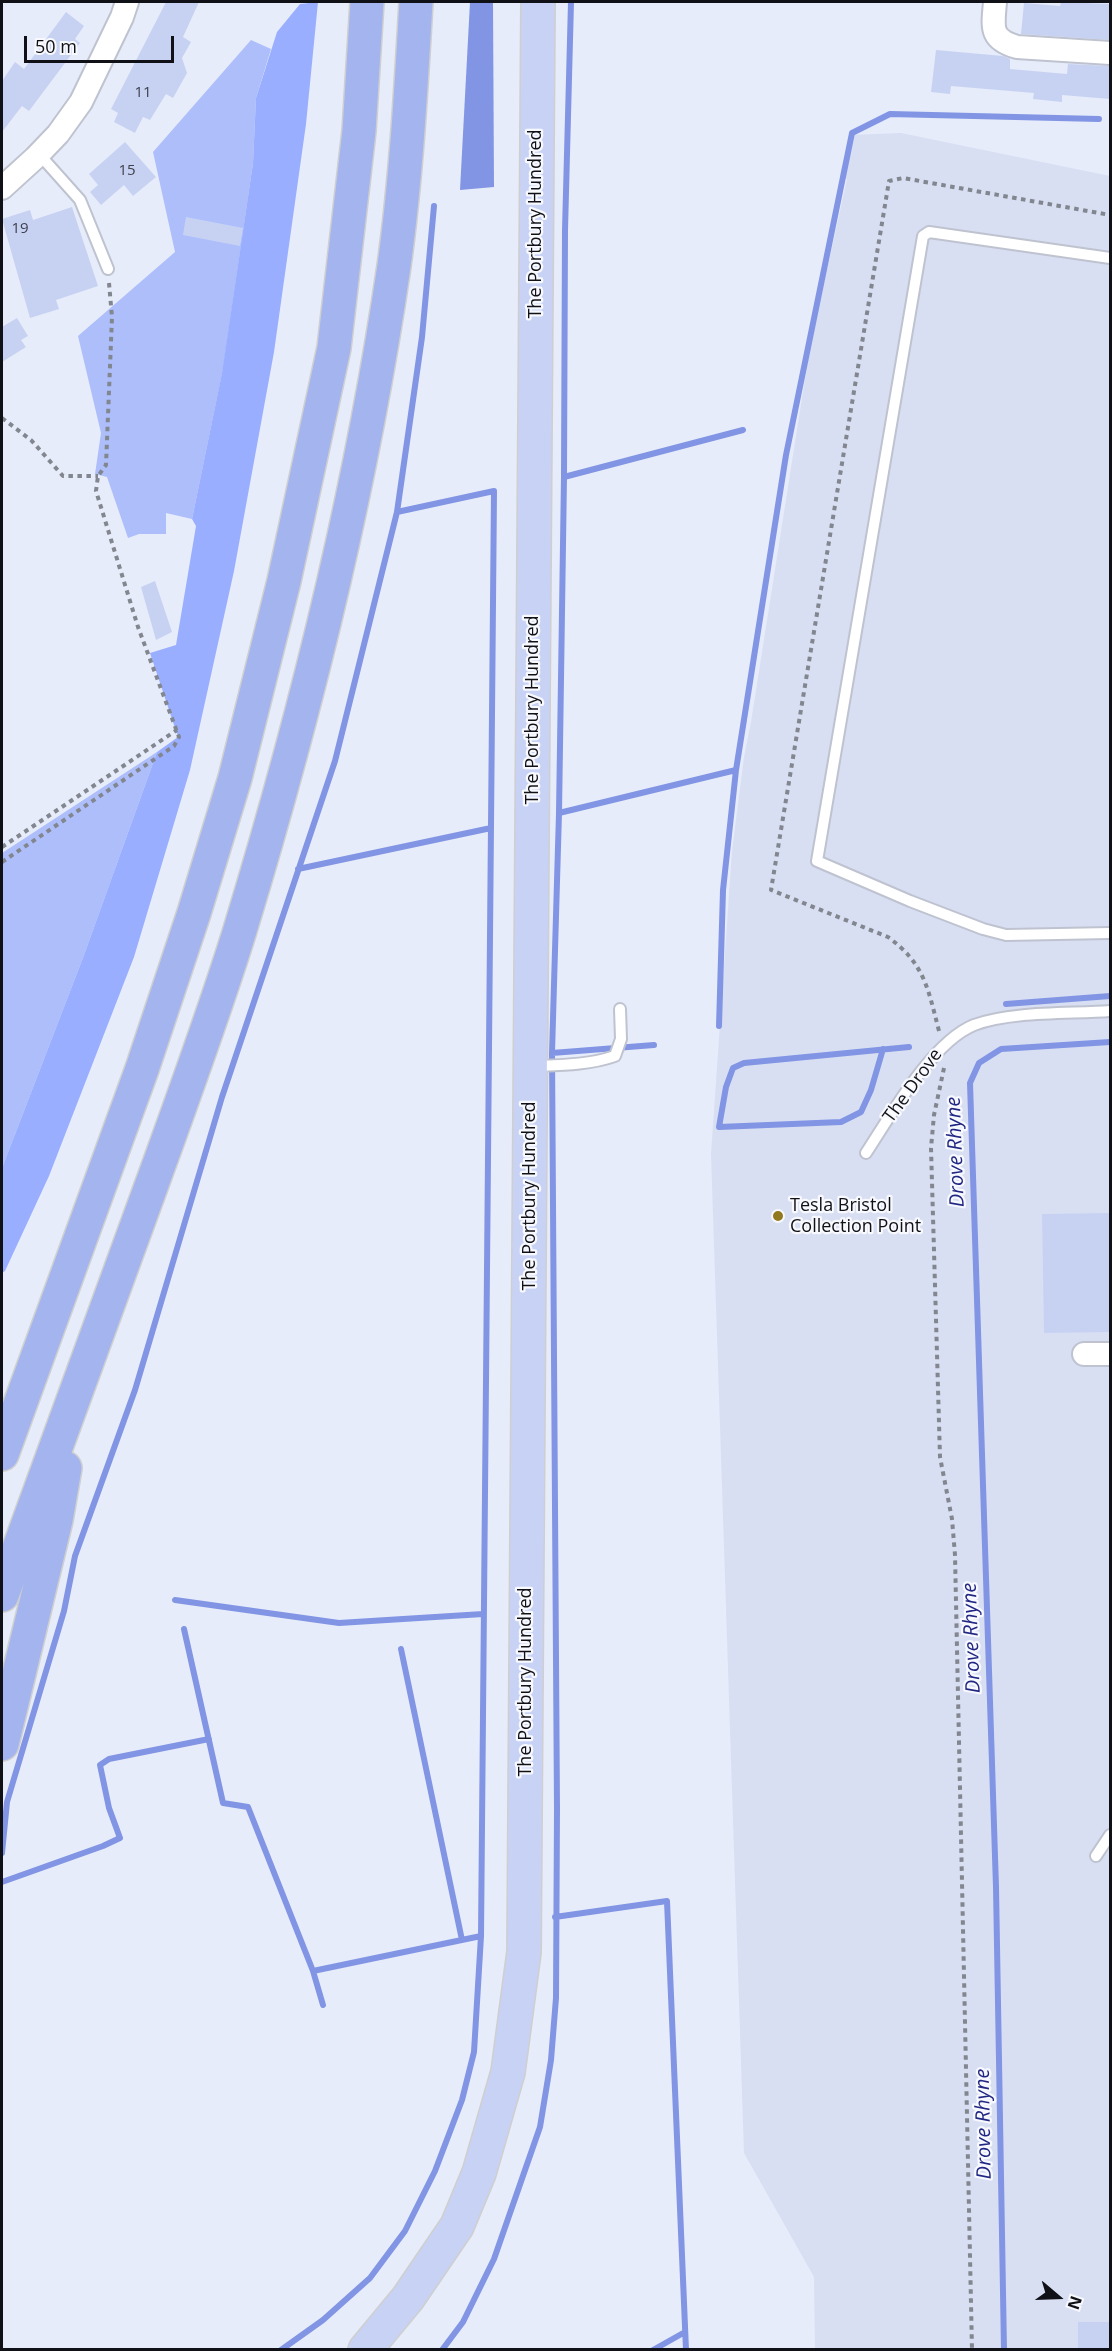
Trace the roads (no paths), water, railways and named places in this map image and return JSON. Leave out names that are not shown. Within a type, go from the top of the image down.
[{"type":"highway","points":[[2,1454],[142,1069],[194,913],[235,778],[285,581],[334,348],[359,131],[367,2]]},
{"type":"highway","points":[[2,1594],[81,1381],[240,931],[330,602],[359,468],[394,265],[407,148],[416,2]]},
{"type":"highway","points":[[2,1400],[93,1201]]},
{"type":"highway","points":[[2,1744],[56,1520],[81,1381]]},
{"type":"main road","name":"The Portbury Hundred","points":[[365,2349],[408,2298],[457,2226],[479,2173],[508,2072],[524,1952],[538,2]]},
{"type":"street","points":[[2,188],[58,134],[81,102],[123,17],[127,2]]},
{"type":"street","points":[[995,2],[994,32],[1006,44],[1017,47],[1110,53]]},
{"type":"street","points":[[1084,1354],[1110,1354]]},
{"type":"lane","points":[[39,154],[80,200],[108,269]]},
{"type":"lane","points":[[1110,258],[929,232],[923,236],[817,861],[930,909],[1006,935],[1110,933]]},
{"type":"lane","points":[[532,1066],[567,1065],[615,1056],[621,1039],[620,1009]]},
{"type":"lane","name":"The Drove","points":[[866,1153],[901,1100],[943,1045],[973,1026],[1004,1018],[1110,1011]]},
{"type":"lane","points":[[1096,1856],[1110,1835]]},
{"type":"waterway","points":[[442,2350],[463,2322],[494,2259],[540,2127],[551,2060],[556,1998],[552,1053],[559,813],[565,230],[571,2]]},
{"type":"waterway","points":[[719,1026],[723,890],[736,770],[786,455],[852,133],[890,114],[1099,119]]},
{"type":"waterway","points":[[2,1853],[7,1802],[64,1611],[75,1556],[135,1390],[222,1097],[335,761],[397,512],[422,337],[434,206]]},
{"type":"waterway","points":[[564,477],[743,430]]},
{"type":"waterway","points":[[281,2350],[323,2320],[370,2278],[405,2231],[435,2171],[462,2100],[474,2052],[481,1936],[494,491],[397,512]]},
{"type":"waterway","points":[[559,813],[736,770]]},
{"type":"waterway","points":[[298,869],[491,828]]},
{"type":"waterway","points":[[1006,1004],[1110,996]]},
{"type":"waterway","name":"Drove Rhyne","points":[[1004,2350],[996,1887],[970,1083],[979,1063],[1001,1049],[1110,1042]]},
{"type":"waterway","points":[[552,1053],[654,1045]]},
{"type":"waterway","points":[[883,1049],[871,1090],[861,1112],[841,1122],[719,1127],[726,1087],[733,1068],[744,1063],[909,1047]]},
{"type":"waterway","points":[[175,1600],[339,1623],[483,1614]]},
{"type":"waterway","points":[[184,1629],[223,1803],[248,1807],[313,1971],[323,2005]]},
{"type":"waterway","points":[[401,1649],[462,1940]]},
{"type":"waterway","points":[[2,1882],[120,1838],[109,1808],[100,1765],[109,1759],[209,1739]]},
{"type":"waterway","points":[[555,1917],[667,1901],[686,2350]]},
{"type":"waterway","points":[[313,1971],[481,1936]]},
{"type":"waterway","points":[[653,2350],[685,2332]]},
{"type":"place","name":"Tesla Bristol Collection Point","points":[[778,1216]]}]
